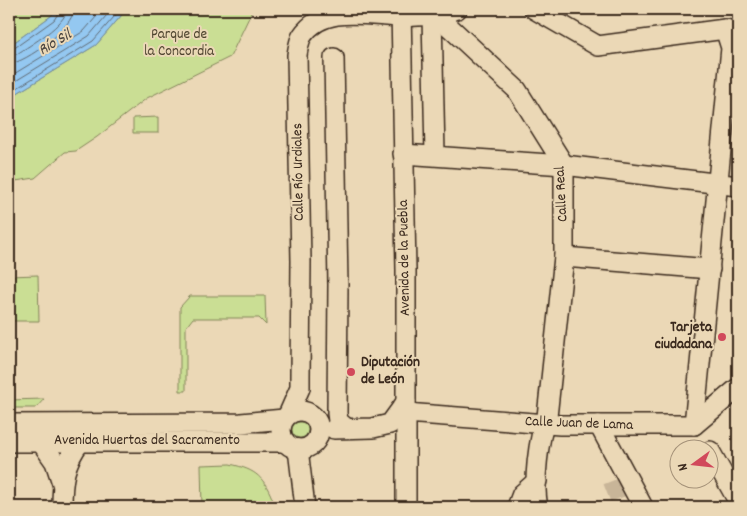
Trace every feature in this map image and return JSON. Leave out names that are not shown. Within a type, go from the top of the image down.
[{"type":"street","points":[[401,13],[457,9]]},
{"type":"street","points":[[534,9],[598,46],[733,37],[694,425],[702,438]]},
{"type":"street","points":[[429,12],[435,109],[434,155]]},
{"type":"street","name":"Calle Real","points":[[429,12],[444,22],[517,90],[564,165],[564,257],[548,405],[537,481],[538,507]]},
{"type":"street","name":"Avenida de la Puebla","points":[[401,13],[406,507]]},
{"type":"street","name":"Calle Río Urdiales","points":[[287,416],[300,388],[301,261],[297,55],[301,37],[329,17],[354,14],[401,13]]},
{"type":"street","points":[[291,445],[308,447],[327,429],[332,411],[338,401],[334,58]]},
{"type":"street","points":[[403,154],[564,165],[738,186]]},
{"type":"street","points":[[564,257],[710,269]]},
{"type":"street","points":[[694,425],[738,388]]},
{"type":"street","points":[[305,507],[291,445],[281,430],[287,416],[297,411],[307,412],[334,436],[391,434],[399,430],[406,412]]},
{"type":"street","points":[[327,429],[373,428],[390,424],[406,412]]},
{"type":"street","name":"Calle Juan de Lama","points":[[406,412],[544,424],[694,425]]},
{"type":"street","name":"Avenida Huertas del Sacramento","points":[[9,424],[241,422],[287,416]]},
{"type":"street","points":[[599,425],[642,507]]},
{"type":"street","name":"Avenida Huertas del Sacramento","points":[[9,442],[291,445]]},
{"type":"street","points":[[41,442],[55,462],[62,483]]},
{"type":"street","points":[[62,507],[62,483],[70,455],[80,442]]},
{"type":"street","points":[[720,469],[738,501]]},
{"type":"street","points":[[517,507],[522,494],[537,481]]},
{"type":"green space","points":[[9,9],[57,9],[51,16],[9,46]]},
{"type":"green space","name":"Parque de la Concordia","points":[[127,9],[253,9],[230,57],[147,98],[76,151],[65,152],[35,178],[9,182],[9,98],[96,45]]},
{"type":"green space","points":[[158,117],[158,133],[133,133],[133,118]]},
{"type":"green space","points":[[9,228],[14,228],[14,258],[9,258]]},
{"type":"green space","points":[[38,275],[39,321],[9,321],[9,276]]},
{"type":"green space","points":[[190,296],[265,296],[266,325],[259,318],[193,318],[186,327],[186,391],[180,391],[180,307]]},
{"type":"green space","points":[[44,399],[36,408],[9,408],[9,400]]},
{"type":"green space","points":[[300,422],[308,430],[300,438],[292,430]]},
{"type":"green space","points":[[230,464],[253,472],[263,481],[274,503],[290,503],[290,507],[202,507],[201,465]]},
{"type":"water","name":"Río Sil","points":[[57,9],[127,9],[96,45],[9,98],[9,46],[51,16]]},
{"type":"tunnel","points":[[607,493],[630,484]]},
{"type":"place","name":"Tarjeta ciudadana","points":[[722,337]]},
{"type":"place","name":"Diputación de León","points":[[351,372]]}]
